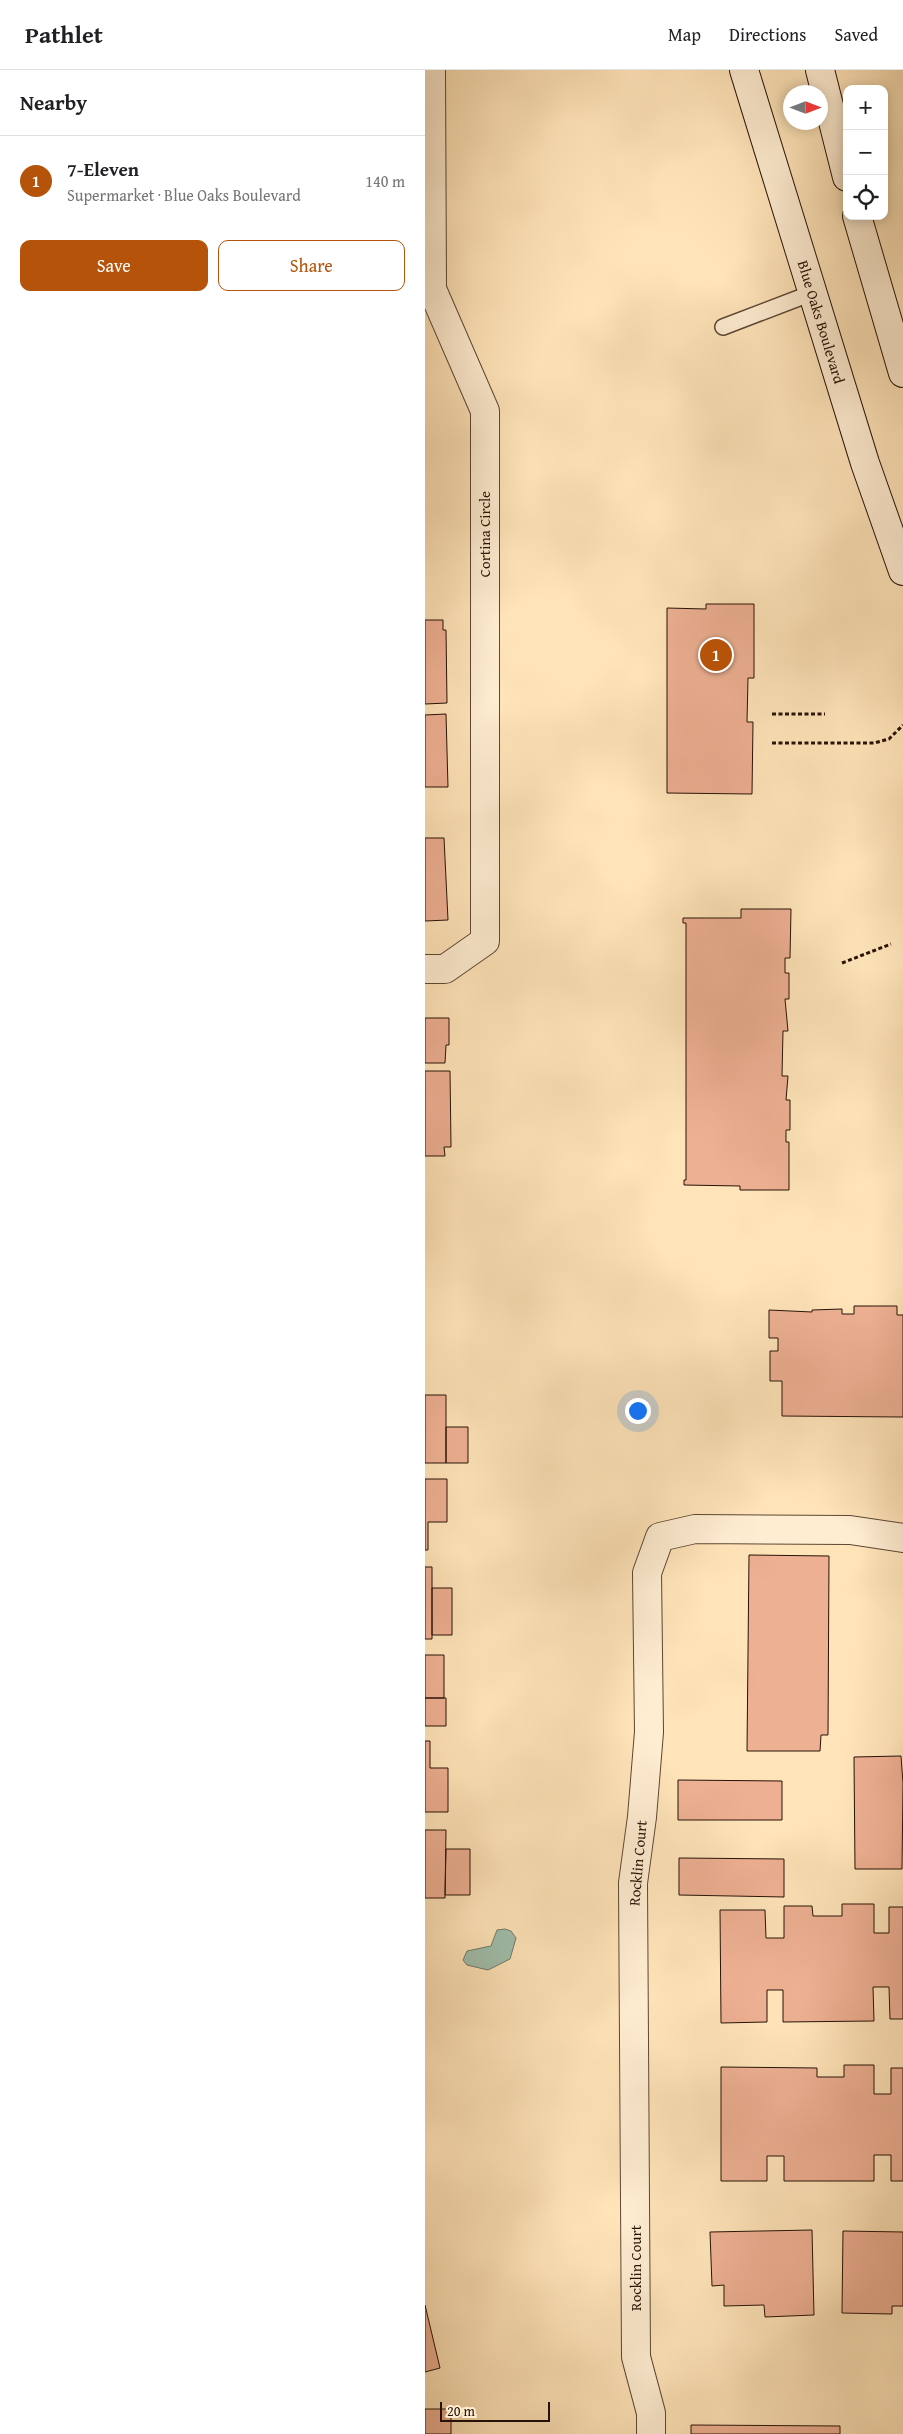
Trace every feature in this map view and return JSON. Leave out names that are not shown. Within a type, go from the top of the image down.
[{"type":"street","name":"Cortina Circle","points":[[425,970],[445,969],[485,941],[485,411],[432,289],[431,70]]},
{"type":"street","name":"Blue Oaks Boulevard","points":[[745,70],[865,463],[903,571]]},
{"type":"street","points":[[820,70],[846,175]]},
{"type":"street","points":[[858,220],[903,374]]},
{"type":"street","name":"Rocklin Court","points":[[651,2434],[651,2414],[636,2357],[633,1893],[649,1732],[647,1573],[660,1537],[695,1529],[850,1530],[903,1538]]},
{"type":"lane","points":[[723,327],[812,293]]},
{"type":"path","points":[[772,714],[825,714]]},
{"type":"path","points":[[772,743],[882,742],[896,734],[903,725]]},
{"type":"path","points":[[842,963],[891,944]]},
{"type":"shaded area","points":[[505,1929],[511,1931],[516,1938],[510,1959],[488,1970],[467,1965],[463,1960],[467,1951],[491,1946],[497,1930]]},
{"type":"building","points":[[706,604],[754,604],[754,678],[748,678],[747,722],[753,722],[752,794],[667,793],[667,608],[706,609]]},
{"type":"building","points":[[425,620],[443,620],[443,630],[446,630],[447,703],[425,704]]},
{"type":"building","points":[[446,714],[448,787],[425,787],[425,715]]},
{"type":"building","points":[[425,838],[444,838],[448,920],[425,921]]},
{"type":"building","points":[[741,909],[791,909],[790,958],[785,958],[785,973],[789,973],[789,999],[785,999],[788,1031],[783,1031],[782,1076],[788,1076],[786,1100],[790,1100],[790,1130],[786,1130],[786,1142],[789,1142],[789,1190],[740,1190],[740,1186],[684,1185],[684,1180],[686,1180],[686,923],[683,923],[683,918],[741,918]]},
{"type":"building","points":[[425,1018],[449,1018],[449,1045],[446,1045],[445,1063],[425,1063]]},
{"type":"building","points":[[425,1071],[450,1071],[451,1147],[444,1147],[445,1156],[425,1156]]},
{"type":"building","points":[[854,1306],[897,1306],[897,1315],[903,1315],[903,1417],[782,1416],[782,1381],[770,1381],[770,1351],[778,1351],[778,1338],[769,1338],[769,1310],[812,1312],[812,1310],[842,1309],[842,1314],[854,1314]]},
{"type":"building","points":[[425,1395],[446,1395],[446,1463],[425,1463]]},
{"type":"building","points":[[446,1427],[468,1427],[468,1463],[446,1463]]},
{"type":"building","points":[[425,1479],[447,1479],[447,1522],[428,1522],[428,1550],[425,1550]]},
{"type":"building","points":[[749,1555],[829,1556],[828,1735],[821,1735],[820,1751],[747,1751]]},
{"type":"building","points":[[425,1567],[432,1567],[432,1639],[425,1639]]},
{"type":"building","points":[[432,1588],[452,1588],[452,1635],[432,1635]]},
{"type":"building","points":[[425,1655],[444,1655],[444,1698],[425,1698]]},
{"type":"building","points":[[425,1698],[446,1698],[446,1726],[425,1726]]},
{"type":"building","points":[[425,1741],[430,1741],[430,1768],[448,1768],[448,1812],[425,1812]]},
{"type":"building","points":[[901,1756],[903,1783],[902,1869],[855,1869],[854,1757]]},
{"type":"building","points":[[678,1780],[782,1781],[782,1820],[678,1820]]},
{"type":"building","points":[[425,1830],[446,1830],[445,1898],[425,1898]]},
{"type":"building","points":[[446,1849],[470,1849],[470,1895],[445,1895]]},
{"type":"building","points":[[679,1858],[784,1859],[784,1897],[679,1895]]},
{"type":"building","points":[[842,1904],[874,1904],[874,1933],[889,1933],[889,1907],[903,1907],[903,2019],[890,2019],[889,1987],[873,1987],[874,2021],[783,2022],[783,1990],[767,1990],[767,2022],[721,2023],[720,1910],[765,1910],[766,1938],[784,1938],[784,1906],[812,1906],[813,1916],[842,1916]]},
{"type":"building","points":[[844,2065],[874,2065],[874,2094],[891,2094],[891,2068],[903,2068],[903,2181],[891,2181],[891,2155],[874,2155],[874,2181],[784,2181],[784,2156],[767,2156],[767,2181],[721,2181],[721,2067],[817,2068],[817,2077],[844,2077]]},
{"type":"building","points":[[812,2230],[814,2315],[765,2317],[764,2305],[724,2306],[724,2285],[712,2286],[710,2232]]},
{"type":"building","points":[[843,2231],[903,2232],[903,2306],[892,2306],[892,2314],[842,2313]]},
{"type":"building","points":[[425,2305],[440,2368],[425,2372]]},
{"type":"building","points":[[425,2409],[451,2409],[451,2434],[425,2434]]},
{"type":"building","points":[[691,2425],[840,2426],[840,2434],[691,2434]]},
{"type":"place","name":"7-Eleven","points":[[716,655]]}]
